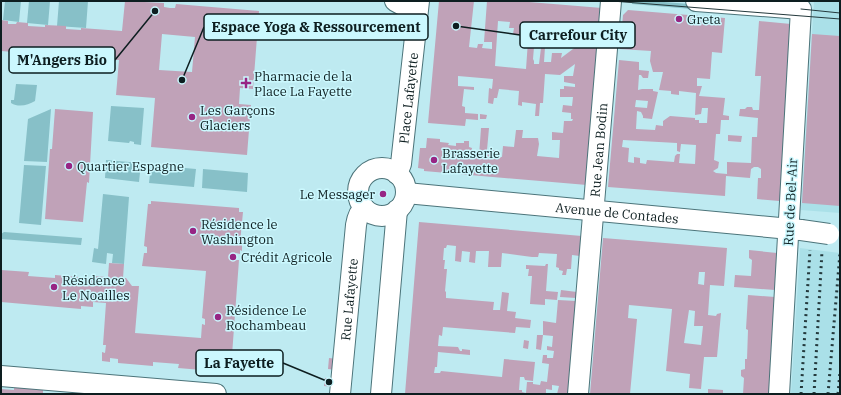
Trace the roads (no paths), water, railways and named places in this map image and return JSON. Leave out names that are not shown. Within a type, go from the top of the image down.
[{"type":"street","name":"Rue Jean Bodin","points":[[578,394],[611,1]]},
{"type":"street","points":[[696,1],[737,3]]},
{"type":"street","name":"Place Lafayette","points":[[397,174],[401,164],[416,22],[406,7],[405,2]]},
{"type":"street","name":"Rue de Bel-Air","points":[[737,3],[801,9],[795,230],[779,394]]},
{"type":"street","points":[[381,394],[402,202],[404,183],[397,174],[389,170],[380,169],[372,171],[366,175],[361,182],[359,191],[360,201],[364,208],[372,214],[379,216],[389,215],[402,202]]},
{"type":"street","name":"Avenue de Contades","points":[[402,202],[594,212],[834,234]]},
{"type":"street","name":"Rue Lafayette","points":[[340,394],[356,225],[364,208]]},
{"type":"street","points":[[1,376],[216,394]]},
{"type":"tram line","points":[[612,1],[840,19]]},
{"type":"tram line","points":[[801,9],[840,13]]},
{"type":"railway","points":[[801,394],[810,250]]},
{"type":"railway","points":[[814,394],[822,251]]},
{"type":"railway","points":[[828,394],[840,253]]},
{"type":"railway","points":[[838,394],[840,372]]},
{"type":"place","name":"M'Angers Bio","points":[[155,11]]},
{"type":"place","name":"Greta","points":[[679,19]]},
{"type":"place","name":"Carrefour City","points":[[456,26]]},
{"type":"place","name":"Espace Yoga & Ressourcement","points":[[182,80]]},
{"type":"place","name":"Pharmacie de la Place La Fayette","points":[[246,83]]},
{"type":"place","name":"Les Garçons Glaciers","points":[[192,117]]},
{"type":"place","name":"Brasserie Lafayette","points":[[434,160]]},
{"type":"place","name":"Quartier Espagne","points":[[69,166]]},
{"type":"place","name":"Le Messager","points":[[383,194]]},
{"type":"place","name":"Résidence le Washington","points":[[193,231]]},
{"type":"place","name":"Crédit Agricole","points":[[233,257]]},
{"type":"place","name":"Résidence Le Noailles","points":[[54,287]]},
{"type":"place","name":"Résidence Le Rochambeau","points":[[218,317]]},
{"type":"place","name":"La Fayette","points":[[329,382]]}]
